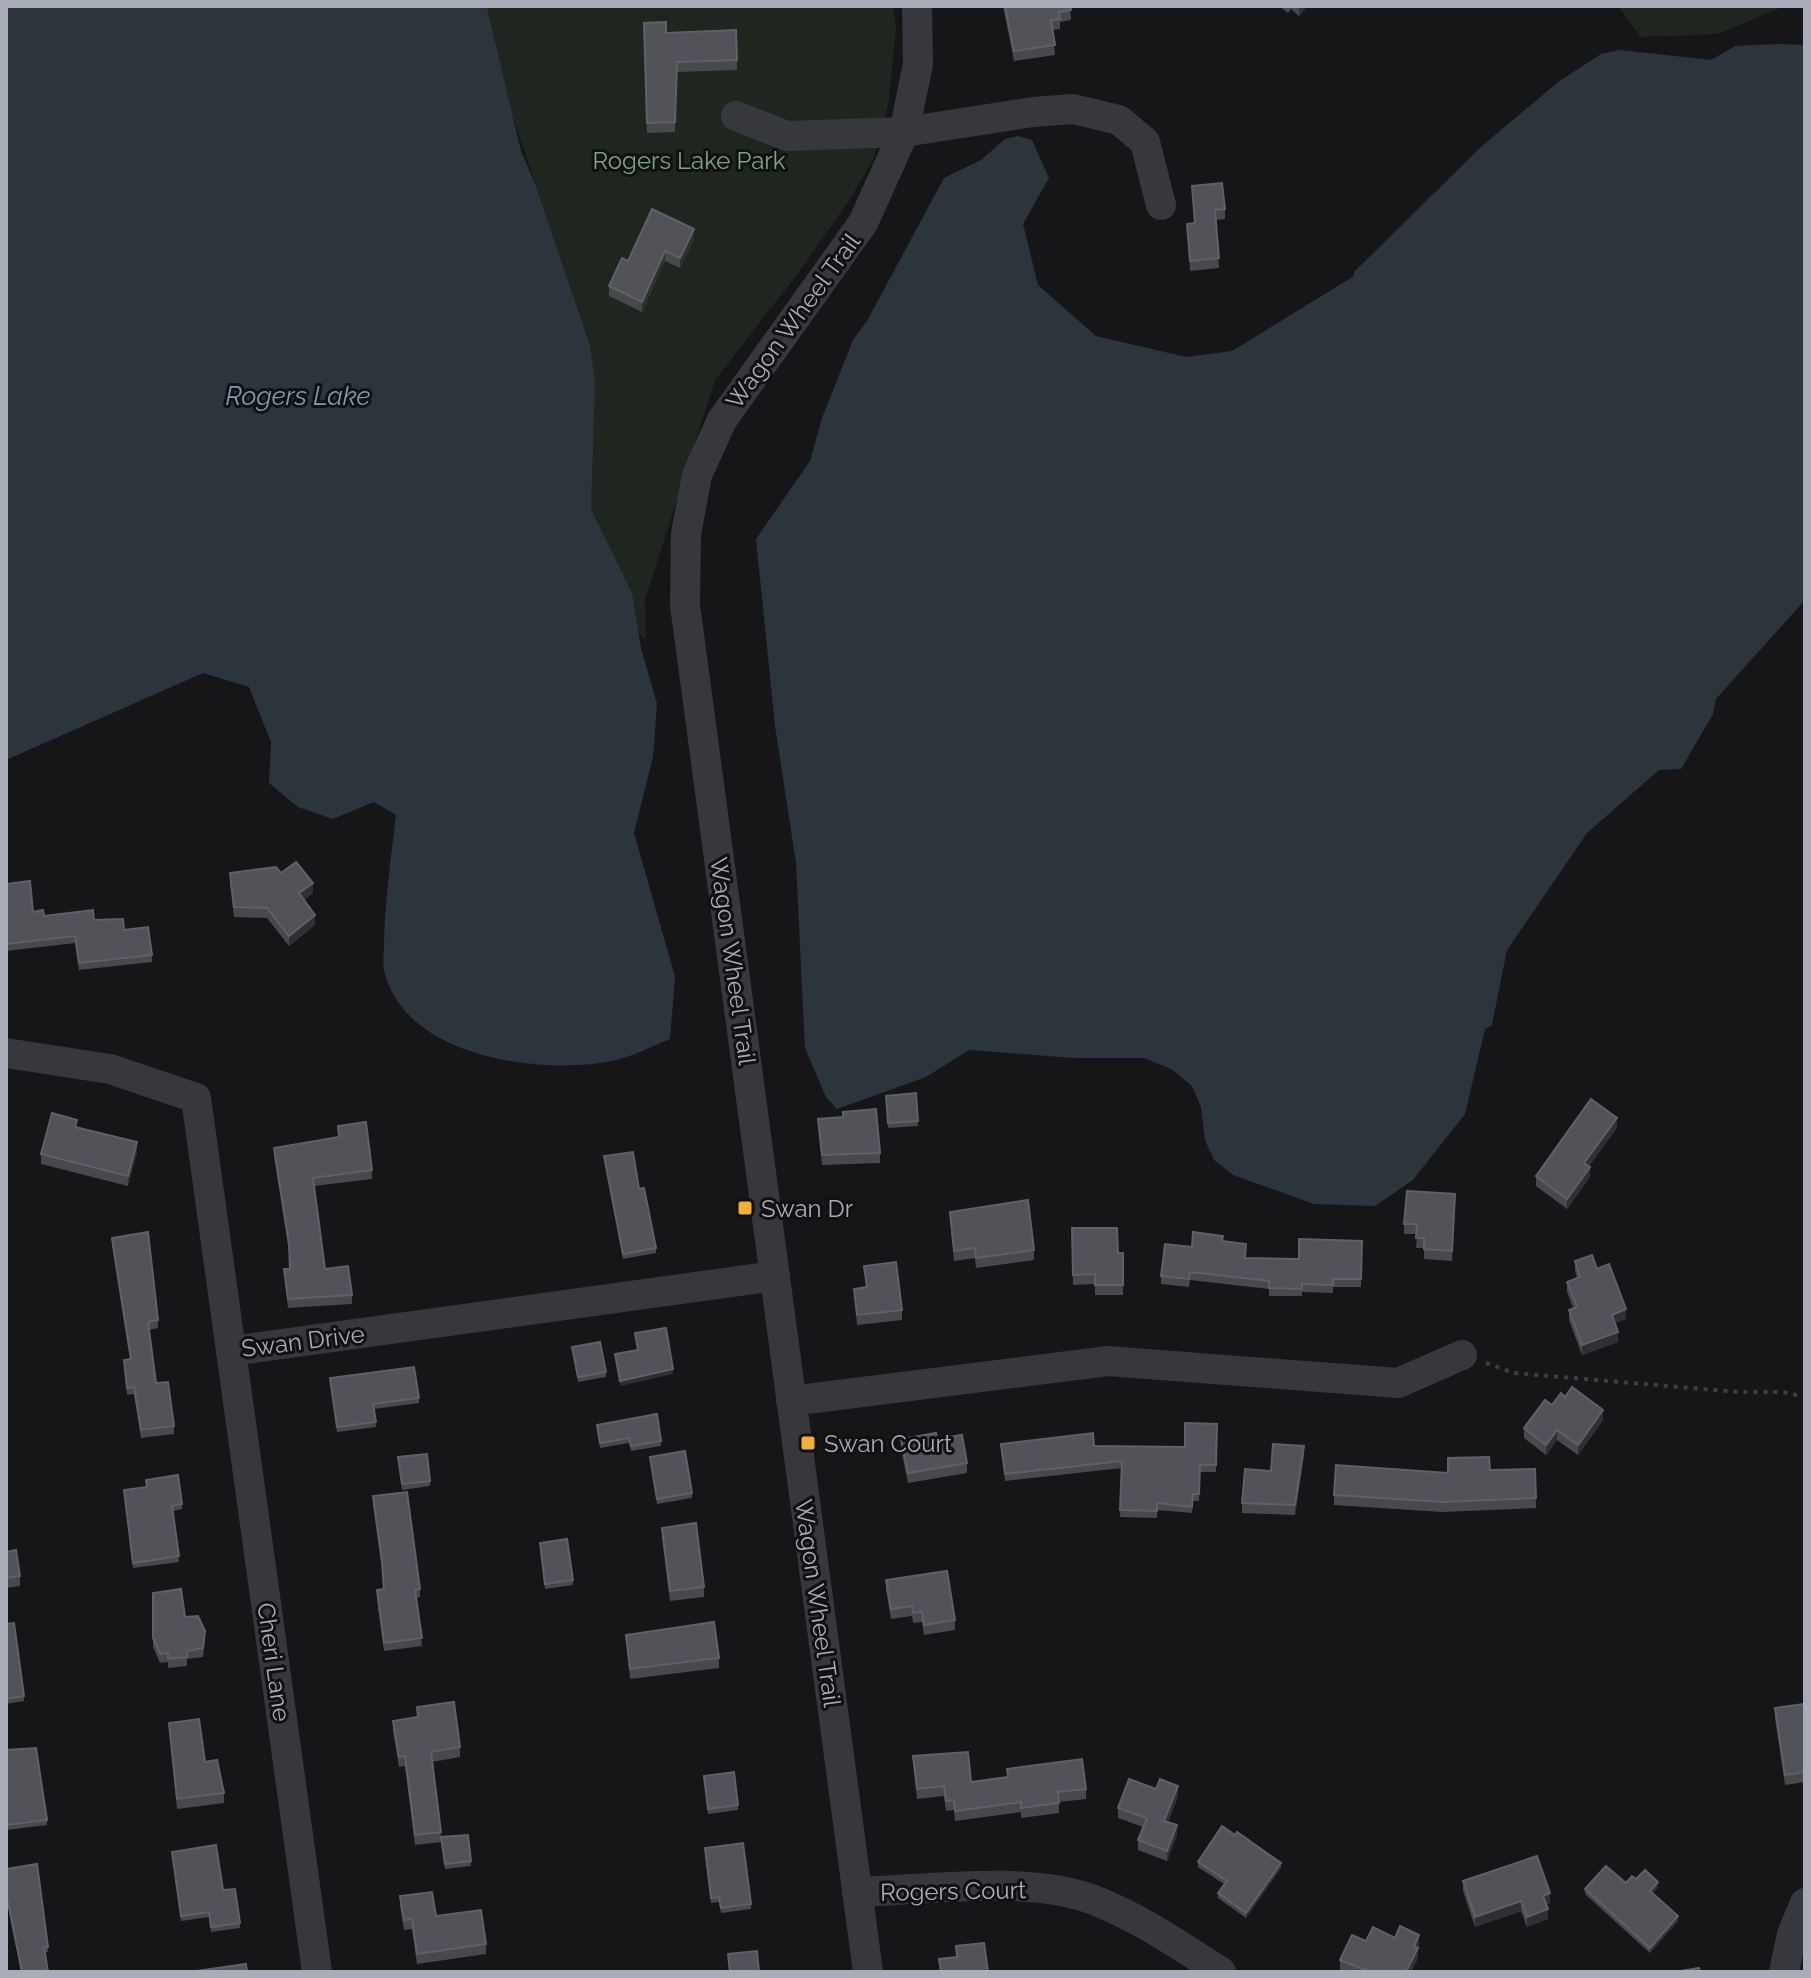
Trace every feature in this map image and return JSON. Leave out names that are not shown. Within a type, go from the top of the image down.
[{"type":"street","name":"Wagon Wheel Trail","points":[[868,1972],[685,605],[686,534],[697,475],[722,420],[863,223],[904,132],[918,64],[917,6]]},
{"type":"street","points":[[736,116],[787,136],[904,132],[1033,112],[1073,109],[1119,120],[1145,142],[1161,205]]},
{"type":"street","name":"Swan Drive","points":[[6,1053],[110,1069],[196,1098],[231,1351],[775,1276]]},
{"type":"street","name":"Cheri Lane","points":[[231,1351],[317,1972]]},
{"type":"street","points":[[791,1401],[1108,1361],[1398,1383],[1462,1355]]},
{"type":"street","name":"Rogers Court","points":[[857,1892],[1021,1886],[1091,1898],[1143,1922],[1221,1972]]},
{"type":"street","points":[[1784,1972],[1792,1934],[1805,1903]]},
{"type":"path","points":[[1462,1355],[1514,1373],[1738,1392],[1783,1392],[1805,1397]]},
{"type":"green space","name":"Rogers Lake Park","points":[[484,6],[893,6],[896,27],[889,101],[873,160],[799,272],[715,380],[645,600],[646,639],[556,565],[573,296],[511,111]]},
{"type":"green space","points":[[1618,6],[1785,6],[1718,34],[1641,37]]},
{"type":"water","name":"Rogers Lake","points":[[6,6],[487,8],[521,151],[536,186],[590,346],[595,383],[591,509],[632,593],[641,648],[657,704],[653,757],[634,833],[675,977],[670,1039],[612,1061],[549,1065],[480,1054],[448,1042],[420,1025],[398,1002],[384,967],[386,911],[396,815],[374,802],[333,819],[298,807],[269,783],[271,742],[249,687],[203,673],[6,760]]},
{"type":"water","points":[[1805,45],[1805,600],[1716,699],[1713,714],[1681,769],[1659,770],[1587,833],[1507,950],[1492,1025],[1485,1029],[1465,1114],[1413,1180],[1375,1206],[1314,1204],[1233,1175],[1214,1160],[1205,1140],[1201,1107],[1192,1086],[1171,1069],[1144,1058],[1074,1058],[969,1050],[926,1077],[837,1109],[826,1097],[805,1048],[796,863],[775,726],[756,539],[810,461],[822,418],[853,340],[867,321],[944,178],[981,160],[1005,139],[1018,136],[1032,140],[1049,178],[1023,224],[1038,285],[1096,336],[1186,357],[1232,351],[1354,276],[1354,272],[1482,146],[1558,82],[1601,54],[1620,50],[1711,60],[1735,46]]},
{"type":"building","points":[[1005,6],[1070,6],[1071,10],[1059,12],[1060,19],[1051,20],[1055,45],[1014,51]]},
{"type":"building","points":[[666,22],[666,33],[736,30],[737,60],[677,62],[675,122],[647,123],[644,23]]},
{"type":"building","points":[[1222,183],[1225,209],[1215,210],[1219,258],[1190,261],[1187,224],[1195,223],[1192,186]]},
{"type":"building","points":[[652,209],[694,229],[680,258],[665,251],[642,302],[609,286],[622,258],[628,261]]},
{"type":"building","points":[[296,862],[313,883],[299,893],[315,915],[289,936],[267,908],[234,907],[230,873],[276,867],[281,873]]},
{"type":"building","points":[[6,878],[7,884],[30,881],[33,912],[43,910],[44,916],[93,910],[94,920],[123,919],[124,930],[148,927],[152,955],[79,963],[75,936],[6,944]]},
{"type":"building","points":[[916,1093],[918,1121],[888,1123],[886,1096]]},
{"type":"building","points":[[1591,1099],[1617,1118],[1584,1163],[1590,1167],[1567,1199],[1536,1176]]},
{"type":"building","points":[[876,1109],[880,1153],[822,1155],[818,1119],[843,1117],[843,1112]]},
{"type":"building","points":[[52,1113],[77,1120],[75,1127],[137,1142],[128,1176],[41,1154]]},
{"type":"building","points":[[366,1122],[372,1170],[313,1178],[325,1269],[348,1266],[352,1295],[288,1299],[284,1269],[290,1269],[289,1243],[274,1148],[339,1137],[338,1126]]},
{"type":"building","points":[[633,1152],[639,1189],[644,1188],[656,1248],[623,1254],[604,1156]]},
{"type":"building","points":[[1407,1191],[1455,1194],[1452,1251],[1424,1249],[1424,1238],[1416,1238],[1417,1224],[1404,1224]]},
{"type":"building","points":[[1028,1200],[1034,1250],[976,1258],[975,1248],[954,1251],[950,1212]]},
{"type":"building","points":[[1072,1228],[1117,1228],[1118,1253],[1123,1253],[1123,1285],[1095,1285],[1095,1274],[1073,1275]]},
{"type":"building","points":[[148,1232],[158,1320],[148,1322],[156,1383],[168,1382],[174,1426],[141,1430],[134,1387],[127,1388],[124,1360],[131,1359],[112,1238]]},
{"type":"building","points":[[1193,1232],[1223,1236],[1222,1241],[1246,1244],[1245,1258],[1299,1259],[1299,1239],[1362,1241],[1361,1279],[1333,1279],[1333,1285],[1302,1284],[1302,1289],[1269,1288],[1269,1281],[1190,1272],[1189,1279],[1161,1276],[1165,1244],[1192,1247]]},
{"type":"building","points":[[1592,1255],[1597,1269],[1609,1264],[1626,1309],[1612,1315],[1618,1332],[1582,1345],[1569,1310],[1577,1307],[1567,1282],[1580,1277],[1575,1261]]},
{"type":"building","points":[[896,1262],[902,1310],[857,1315],[854,1289],[867,1287],[864,1266]]},
{"type":"building","points":[[666,1328],[673,1369],[620,1381],[615,1354],[638,1350],[635,1333]]},
{"type":"building","points":[[600,1342],[606,1372],[578,1377],[572,1347]]},
{"type":"building","points":[[414,1367],[419,1398],[373,1404],[376,1422],[337,1427],[330,1378]]},
{"type":"building","points":[[1572,1387],[1603,1410],[1578,1445],[1557,1430],[1546,1445],[1524,1428],[1545,1400],[1552,1405],[1561,1393],[1565,1397]]},
{"type":"building","points":[[657,1414],[661,1441],[631,1446],[629,1438],[600,1443],[597,1425]]},
{"type":"building","points":[[1185,1423],[1217,1424],[1216,1465],[1200,1465],[1199,1494],[1193,1494],[1192,1507],[1157,1503],[1157,1511],[1120,1510],[1122,1461],[1005,1474],[1001,1444],[1093,1433],[1094,1446],[1185,1447]]},
{"type":"building","points":[[936,1433],[937,1439],[962,1435],[967,1463],[908,1473],[901,1439]]},
{"type":"building","points":[[1273,1444],[1304,1446],[1295,1505],[1242,1503],[1245,1469],[1271,1471]]},
{"type":"building","points":[[685,1451],[692,1493],[657,1499],[650,1457]]},
{"type":"building","points":[[427,1454],[430,1481],[402,1484],[398,1457]]},
{"type":"building","points":[[1489,1457],[1490,1470],[1535,1469],[1536,1498],[1442,1502],[1334,1495],[1336,1465],[1448,1473],[1448,1458]]},
{"type":"building","points":[[178,1475],[182,1504],[172,1506],[179,1556],[133,1563],[124,1490],[147,1487],[146,1480]]},
{"type":"building","points":[[407,1492],[420,1589],[415,1590],[422,1638],[384,1643],[377,1590],[384,1589],[382,1561],[373,1496]]},
{"type":"building","points":[[696,1523],[704,1587],[670,1591],[662,1528]]},
{"type":"building","points":[[567,1539],[573,1580],[545,1584],[540,1543]]},
{"type":"building","points":[[16,1550],[20,1576],[6,1578],[6,1552]]},
{"type":"building","points":[[947,1571],[955,1620],[924,1625],[922,1612],[913,1613],[912,1606],[891,1609],[886,1580]]},
{"type":"building","points":[[181,1589],[185,1617],[198,1616],[205,1631],[203,1648],[187,1651],[187,1657],[168,1659],[168,1653],[160,1654],[153,1638],[153,1593]]},
{"type":"building","points":[[714,1622],[719,1658],[630,1669],[626,1635]]},
{"type":"building","points":[[14,1623],[24,1696],[6,1699],[6,1624]]},
{"type":"building","points":[[454,1702],[460,1747],[431,1752],[441,1832],[415,1835],[405,1756],[399,1757],[393,1721],[418,1717],[417,1707]]},
{"type":"building","points":[[1805,1704],[1805,1772],[1785,1775],[1775,1708]]},
{"type":"building","points":[[199,1719],[205,1762],[217,1760],[224,1793],[177,1799],[169,1723]]},
{"type":"building","points":[[36,1748],[47,1820],[7,1825],[6,1750]]},
{"type":"building","points":[[968,1752],[971,1782],[1008,1777],[1007,1769],[1082,1759],[1086,1789],[1058,1792],[1059,1803],[1021,1808],[1021,1802],[955,1811],[954,1800],[946,1801],[944,1786],[917,1789],[913,1756]]},
{"type":"building","points":[[734,1772],[738,1805],[708,1809],[704,1776]]},
{"type":"building","points":[[1129,1779],[1156,1789],[1160,1779],[1178,1786],[1164,1821],[1177,1825],[1167,1851],[1138,1840],[1147,1818],[1118,1808]]},
{"type":"building","points":[[1222,1826],[1235,1835],[1237,1832],[1281,1863],[1246,1913],[1218,1893],[1227,1881],[1198,1862]]},
{"type":"building","points":[[468,1835],[471,1861],[445,1864],[441,1837]]},
{"type":"building","points":[[743,1843],[751,1904],[721,1908],[719,1897],[711,1898],[705,1848]]},
{"type":"building","points":[[216,1845],[223,1890],[235,1889],[240,1923],[211,1927],[209,1912],[181,1916],[172,1852]]},
{"type":"building","points":[[1537,1856],[1550,1893],[1543,1896],[1548,1909],[1527,1917],[1521,1901],[1475,1917],[1463,1881]]},
{"type":"building","points":[[37,1864],[48,1947],[44,1947],[48,1972],[22,1972],[6,1892],[6,1869]]},
{"type":"building","points":[[1606,1866],[1626,1883],[1645,1870],[1658,1882],[1650,1891],[1678,1916],[1650,1948],[1585,1889]]},
{"type":"building","points":[[432,1892],[436,1916],[481,1910],[486,1944],[417,1954],[412,1919],[404,1920],[400,1896]]},
{"type":"building","points":[[1400,1926],[1419,1935],[1414,1946],[1418,1948],[1406,1972],[1370,1972],[1340,1960],[1352,1935],[1366,1941],[1373,1927],[1395,1938]]},
{"type":"building","points":[[984,1943],[988,1972],[941,1972],[939,1959],[957,1957],[956,1946]]},
{"type":"building","points":[[757,1951],[759,1972],[730,1972],[728,1954]]},
{"type":"building","points":[[246,1964],[247,1972],[196,1972],[196,1971]]},
{"type":"building","points":[[1699,1968],[1700,1972],[1675,1972]]},
{"type":"place","name":"Swan Dr","points":[[745,1208]]},
{"type":"place","name":"Swan Court","points":[[808,1443]]}]
